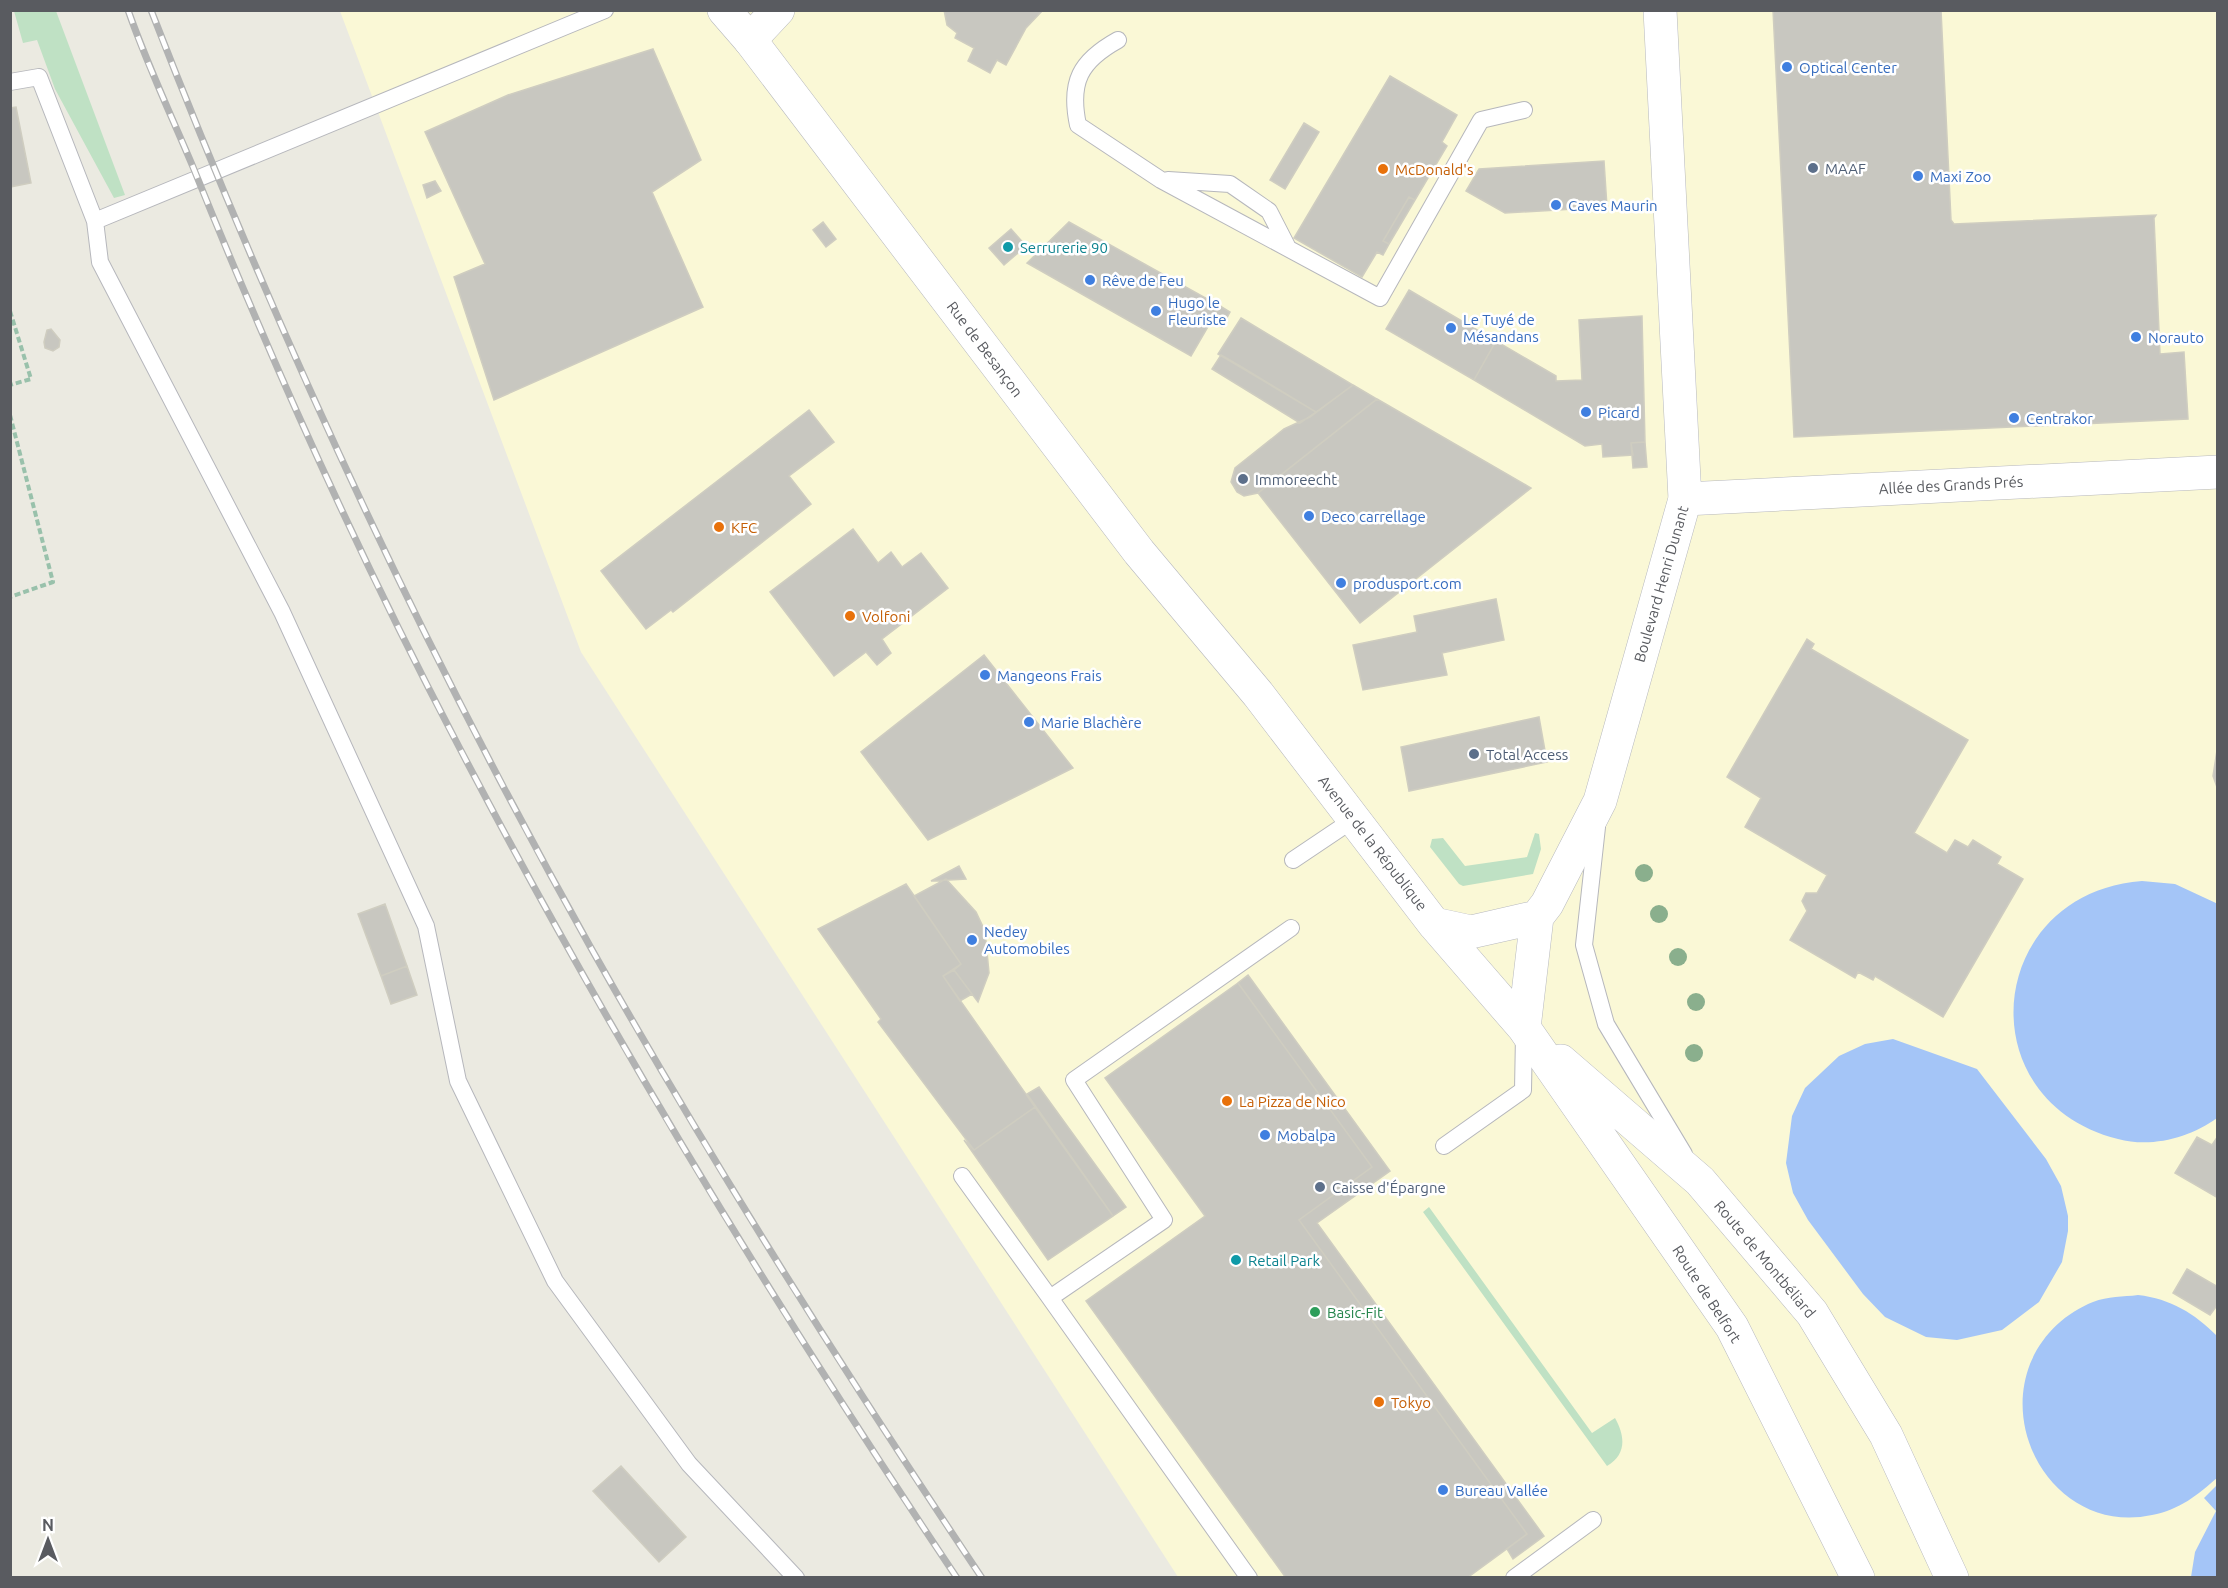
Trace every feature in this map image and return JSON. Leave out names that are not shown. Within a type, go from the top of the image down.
[{"type":"main road","name":"Rue de Besançon","points":[[724,10],[750,40],[1139,552],[1226,655]]},
{"type":"main road","points":[[750,40],[778,10]]},
{"type":"main road","name":"Boulevard Henri Dunant","points":[[1524,1029],[1537,917],[1547,904],[1600,801],[1685,499],[1660,10]]},
{"type":"main road","name":"Allée des Grands Prés","points":[[1685,499],[2217,472]]},
{"type":"main road","name":"Avenue de la République","points":[[1226,655],[1434,924],[1524,1029]]},
{"type":"main road","points":[[1434,924],[1471,932],[1537,917]]},
{"type":"main road","name":"Route de Montbéliard","points":[[1524,1029],[1700,1181],[1812,1313],[1886,1434],[1952,1578]]},
{"type":"main road","name":"Route de Belfort","points":[[1524,1029],[1732,1327],[1858,1578]]},
{"type":"lane","points":[[95,221],[605,10]]},
{"type":"lane","points":[[1118,40],[1097,52],[1079,77],[1073,100],[1078,125],[1161,180],[1380,298],[1482,120],[1524,110]]},
{"type":"lane","points":[[10,82],[39,77],[95,221],[100,262],[282,612],[426,926],[458,1081],[555,1281],[689,1464],[796,1578]]},
{"type":"lane","points":[[1161,180],[1230,184],[1269,211],[1287,246]]},
{"type":"lane","points":[[1600,801],[1584,945],[1606,1024],[1700,1181]]},
{"type":"lane","points":[[1293,860],[1354,819]]},
{"type":"lane","points":[[1050,1298],[1164,1220],[1074,1080],[1291,928]]},
{"type":"lane","points":[[1444,1146],[1523,1090],[1524,1029]]},
{"type":"lane","points":[[962,1176],[1249,1578]]},
{"type":"lane","points":[[1514,1578],[1593,1520]]},
{"type":"path","points":[[10,311],[31,379],[10,385]]},
{"type":"path","points":[[10,415],[53,582],[10,597]]},
{"type":"shaded area","points":[[340,11],[2217,11],[2217,1577],[1178,1577],[581,652]]},
{"type":"green space","points":[[14,11],[56,11],[125,195],[114,198],[55,89],[37,40],[23,43]]},
{"type":"green space","points":[[1535,833],[1539,834],[1541,849],[1533,874],[1463,886],[1430,847],[1432,839],[1443,838],[1465,866],[1527,857]]},
{"type":"green space","points":[[1429,1207],[1592,1433],[1615,1418],[1621,1431],[1621,1450],[1607,1466],[1423,1212]]},
{"type":"water","points":[[2142,881],[2175,884],[2218,904],[2217,1118],[2183,1136],[2157,1142],[2131,1142],[2118,1139],[2069,1117],[2035,1084],[2017,1043],[2014,1000],[2026,958],[2051,921],[2090,894]]},
{"type":"water","points":[[1893,1039],[1977,1069],[2046,1159],[2061,1186],[2068,1216],[2068,1231],[2062,1262],[2039,1302],[2002,1330],[1957,1340],[1926,1337],[1885,1317],[1863,1294],[1808,1220],[1793,1193],[1786,1163],[1792,1116],[1805,1088],[1839,1056],[1865,1044]]},
{"type":"water","points":[[2138,1295],[2161,1300],[2181,1308],[2200,1320],[2217,1336],[2218,1477],[2179,1506],[2152,1515],[2121,1517],[2092,1510],[2067,1496],[2047,1476],[2032,1451],[2024,1423],[2023,1394],[2030,1364],[2035,1354],[2047,1335],[2064,1319],[2073,1312],[2099,1300]]},
{"type":"water","points":[[2217,1485],[2217,1577],[2191,1577],[2195,1552],[2216,1511],[2204,1498]]},
{"type":"building","points":[[944,10],[1043,10],[1026,28],[1006,65],[997,60],[990,73],[968,61],[974,48],[955,38],[957,33],[947,25]]},
{"type":"building","points":[[1773,10],[1941,10],[1951,220],[1954,224],[2156,215],[2154,218],[2160,354],[2184,352],[2188,419],[1794,437]]},
{"type":"building","points":[[653,49],[701,160],[652,192],[703,307],[494,400],[454,277],[485,264],[425,132],[508,95]]},
{"type":"building","points":[[1390,76],[1457,115],[1442,142],[1447,146],[1415,200],[1409,197],[1383,241],[1389,244],[1383,255],[1377,252],[1362,277],[1294,238]]},
{"type":"building","points":[[16,107],[31,183],[10,187],[10,108]]},
{"type":"building","points":[[1304,123],[1319,132],[1285,189],[1270,180]]},
{"type":"building","points":[[1604,161],[1607,207],[1505,213],[1466,191],[1479,169]]},
{"type":"building","points":[[435,181],[441,191],[427,198],[423,185]]},
{"type":"building","points":[[1409,197],[1415,200],[1389,244],[1383,241]]},
{"type":"building","points":[[823,222],[836,239],[826,247],[813,230]]},
{"type":"building","points":[[1069,222],[1220,306],[1191,356],[1027,263]]},
{"type":"building","name":"Serrurerie 90","points":[[1011,229],[1026,246],[1004,265],[989,248]]},
{"type":"building","points":[[1409,290],[1496,341],[1474,380],[1386,329]]},
{"type":"building","points":[[1220,306],[1230,312],[1222,327],[1211,321]]},
{"type":"building","name":"Picard","points":[[1642,316],[1645,442],[1631,443],[1633,455],[1603,457],[1602,444],[1585,446],[1474,380],[1496,341],[1556,376],[1556,381],[1582,380],[1579,320]]},
{"type":"building","points":[[1241,318],[1353,385],[1316,412],[1218,354]]},
{"type":"building","points":[[51,329],[60,340],[59,347],[53,351],[45,348],[44,342],[47,330]]},
{"type":"building","points":[[1221,355],[1316,412],[1300,423],[1212,369]]},
{"type":"building","points":[[1353,385],[1377,399],[1258,493],[1244,496],[1237,492],[1231,482],[1235,468],[1284,429],[1310,417]]},
{"type":"building","points":[[1377,399],[1531,488],[1360,623],[1258,493]]},
{"type":"building","name":"KFC","points":[[809,410],[834,442],[789,476],[811,504],[673,612],[671,610],[646,629],[601,571]]},
{"type":"building","points":[[1645,442],[1647,467],[1633,468],[1631,443]]},
{"type":"building","name":"Volfoni","points":[[853,529],[878,563],[891,552],[902,567],[921,553],[948,588],[882,639],[891,653],[877,665],[866,652],[834,676],[770,592]]},
{"type":"building","points":[[1496,599],[1504,640],[1442,653],[1447,675],[1363,690],[1353,645],[1417,632],[1414,616]]},
{"type":"building","points":[[1807,639],[1814,644],[1811,649],[1968,740],[1914,833],[1947,853],[1955,840],[1968,847],[1973,840],[2001,857],[1997,864],[2023,879],[1943,1017],[1875,976],[1873,980],[1858,972],[1855,978],[1790,940],[1807,911],[1802,901],[1806,893],[1817,893],[1827,875],[1745,827],[1761,798],[1727,777]]},
{"type":"building","points":[[984,655],[1073,768],[928,840],[861,752]]},
{"type":"building","name":"Total Access","points":[[1539,717],[1547,762],[1409,791],[1401,747]]},
{"type":"building","points":[[2218,744],[2218,790],[2213,776]]},
{"type":"building","points":[[959,866],[966,879],[931,881]]},
{"type":"building","points":[[946,879],[976,912],[985,931],[989,973],[978,1002],[954,970],[961,964],[914,896]]},
{"type":"building","points":[[906,884],[961,964],[943,976],[1035,1107],[974,1150],[878,1022],[881,1019],[818,929]]},
{"type":"building","points":[[385,904],[407,966],[381,976],[358,914]]},
{"type":"building","points":[[407,966],[417,995],[391,1004],[381,976]]},
{"type":"building","points":[[954,970],[972,994],[960,1001],[943,976]]},
{"type":"building","points":[[1248,975],[1390,1171],[1317,1223],[1544,1536],[1513,1559],[1507,1549],[1527,1534],[1299,1220],[1372,1167],[1238,983]]},
{"type":"building","name":"Retail Park","points":[[1238,983],[1372,1167],[1299,1220],[1527,1534],[1467,1578],[1286,1578],[1086,1301],[1205,1216],[1105,1078]]},
{"type":"building","points":[[1039,1087],[1126,1207],[1113,1216],[1027,1094]]},
{"type":"building","points":[[1035,1107],[1113,1216],[1048,1260],[964,1140],[974,1150]]},
{"type":"building","points":[[2218,1136],[2218,1198],[2175,1173],[2197,1137],[2212,1145]]},
{"type":"building","points":[[2187,1269],[2218,1287],[2218,1304],[2210,1315],[2173,1293]]},
{"type":"building","points":[[621,1466],[686,1537],[659,1562],[593,1491]]},
{"type":"railway","points":[[128,10],[151,70],[285,386],[351,530],[457,743],[573,957],[695,1167],[824,1374],[957,1578]]},
{"type":"railway","points":[[151,10],[249,250],[354,487],[410,604],[529,834],[591,948],[732,1188],[830,1345],[982,1578]]},
{"type":"place","name":"Optical Center","points":[[1787,67]]},
{"type":"place","name":"MAAF","points":[[1813,168]]},
{"type":"place","name":"McDonald's","points":[[1383,169]]},
{"type":"place","name":"Maxi Zoo","points":[[1918,176]]},
{"type":"place","name":"Caves Maurin","points":[[1556,205]]},
{"type":"place","name":"Serrurerie 90","points":[[1008,247]]},
{"type":"place","name":"Rêve de Feu","points":[[1090,280]]},
{"type":"place","name":"Hugo le Fleuriste","points":[[1156,311]]},
{"type":"place","name":"Le Tuyé de Mésandans","points":[[1451,328]]},
{"type":"place","name":"Norauto","points":[[2136,337]]},
{"type":"place","name":"Picard","points":[[1586,412]]},
{"type":"place","name":"Centrakor","points":[[2014,418]]},
{"type":"place","name":"Immoreecht","points":[[1243,479]]},
{"type":"place","name":"Deco carrellage","points":[[1309,516]]},
{"type":"place","name":"KFC","points":[[719,527]]},
{"type":"place","name":"produsport.com","points":[[1341,583]]},
{"type":"place","name":"Volfoni","points":[[850,616]]},
{"type":"place","name":"Mangeons Frais","points":[[985,675]]},
{"type":"place","name":"Marie Blachère","points":[[1029,722]]},
{"type":"place","name":"Total Access","points":[[1474,754]]},
{"type":"place","name":"Nedey Automobiles","points":[[972,940]]},
{"type":"place","name":"La Pizza de Nico","points":[[1227,1101]]},
{"type":"place","name":"Mobalpa","points":[[1265,1135]]},
{"type":"place","name":"Caisse d'Épargne","points":[[1320,1187]]},
{"type":"place","name":"Retail Park","points":[[1236,1260]]},
{"type":"place","name":"Basic-Fit","points":[[1315,1312]]},
{"type":"place","name":"Tokyo","points":[[1379,1402]]},
{"type":"place","name":"Bureau Vallée","points":[[1443,1490]]}]
